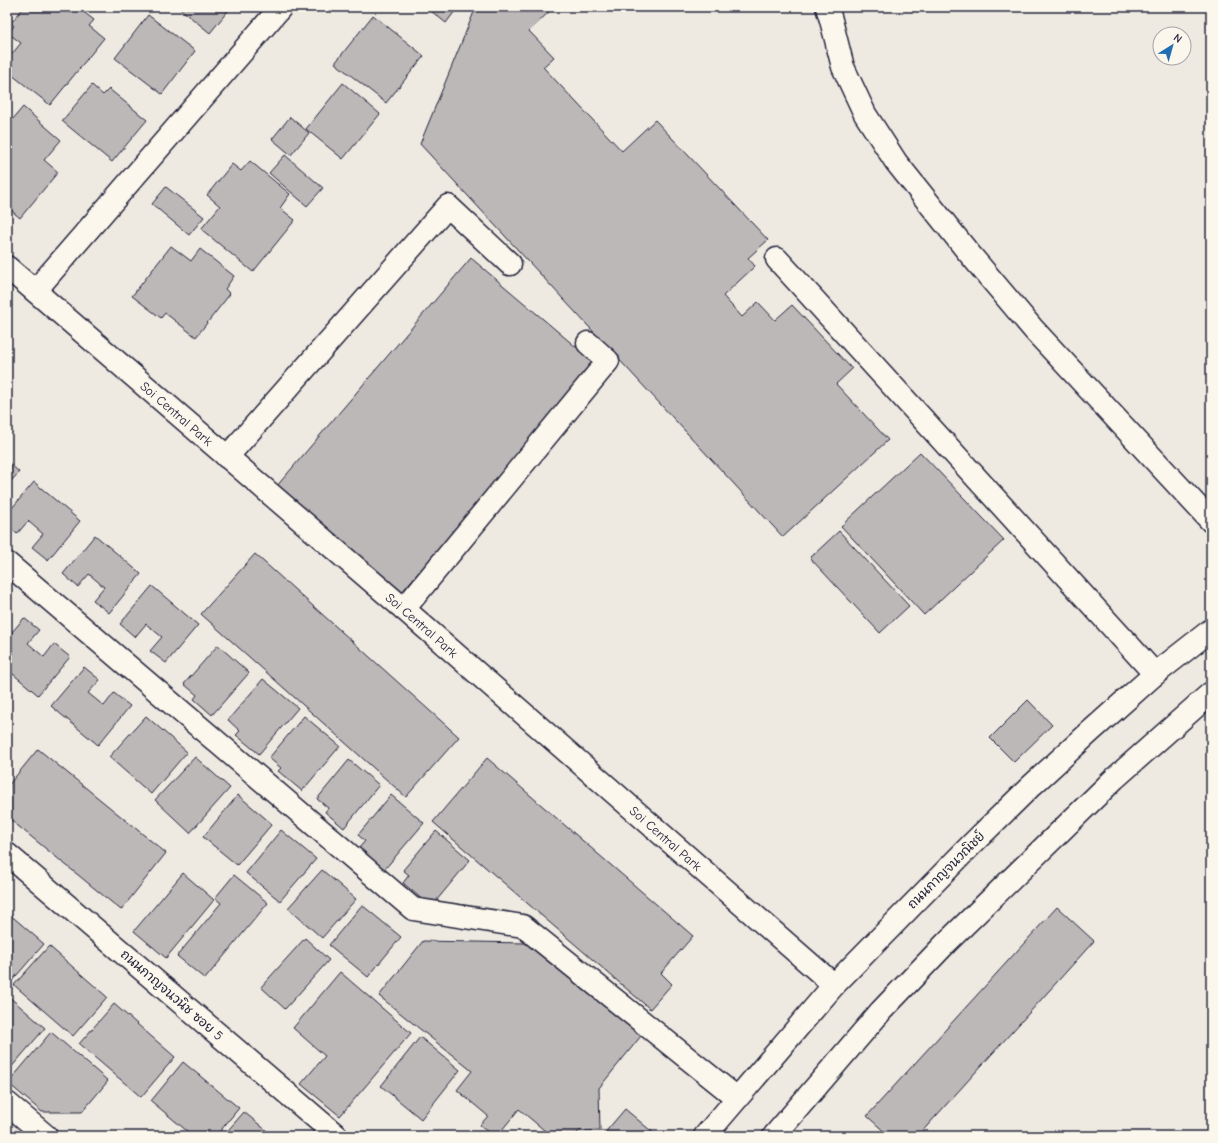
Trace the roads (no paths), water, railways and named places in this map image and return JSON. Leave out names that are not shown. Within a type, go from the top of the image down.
[{"type":"street","points":[[35,291],[281,7]]},
{"type":"street","points":[[827,7],[843,68],[865,114],[896,162],[968,252],[1034,330],[1211,521]]},
{"type":"street","points":[[227,457],[448,206],[510,264]]},
{"type":"street","points":[[777,259],[1155,674]]},
{"type":"street","name":"Soi Central Park","points":[[7,267],[404,609],[834,985]]},
{"type":"street","points":[[404,609],[608,361],[588,343]]},
{"type":"street","points":[[7,563],[413,909],[523,926],[737,1098]]},
{"type":"street","name":"ถนนกาญจนวณิชย์","points":[[705,1136],[834,985],[972,843],[1035,782],[1155,674],[1211,630]]},
{"type":"street","points":[[774,1136],[881,1011],[947,942],[1114,780],[1211,693]]},
{"type":"street","name":"ถนนกาญจนวนิช ซอย 5","points":[[7,854],[337,1136]]},
{"type":"street","points":[[7,1103],[44,1135]]}]
